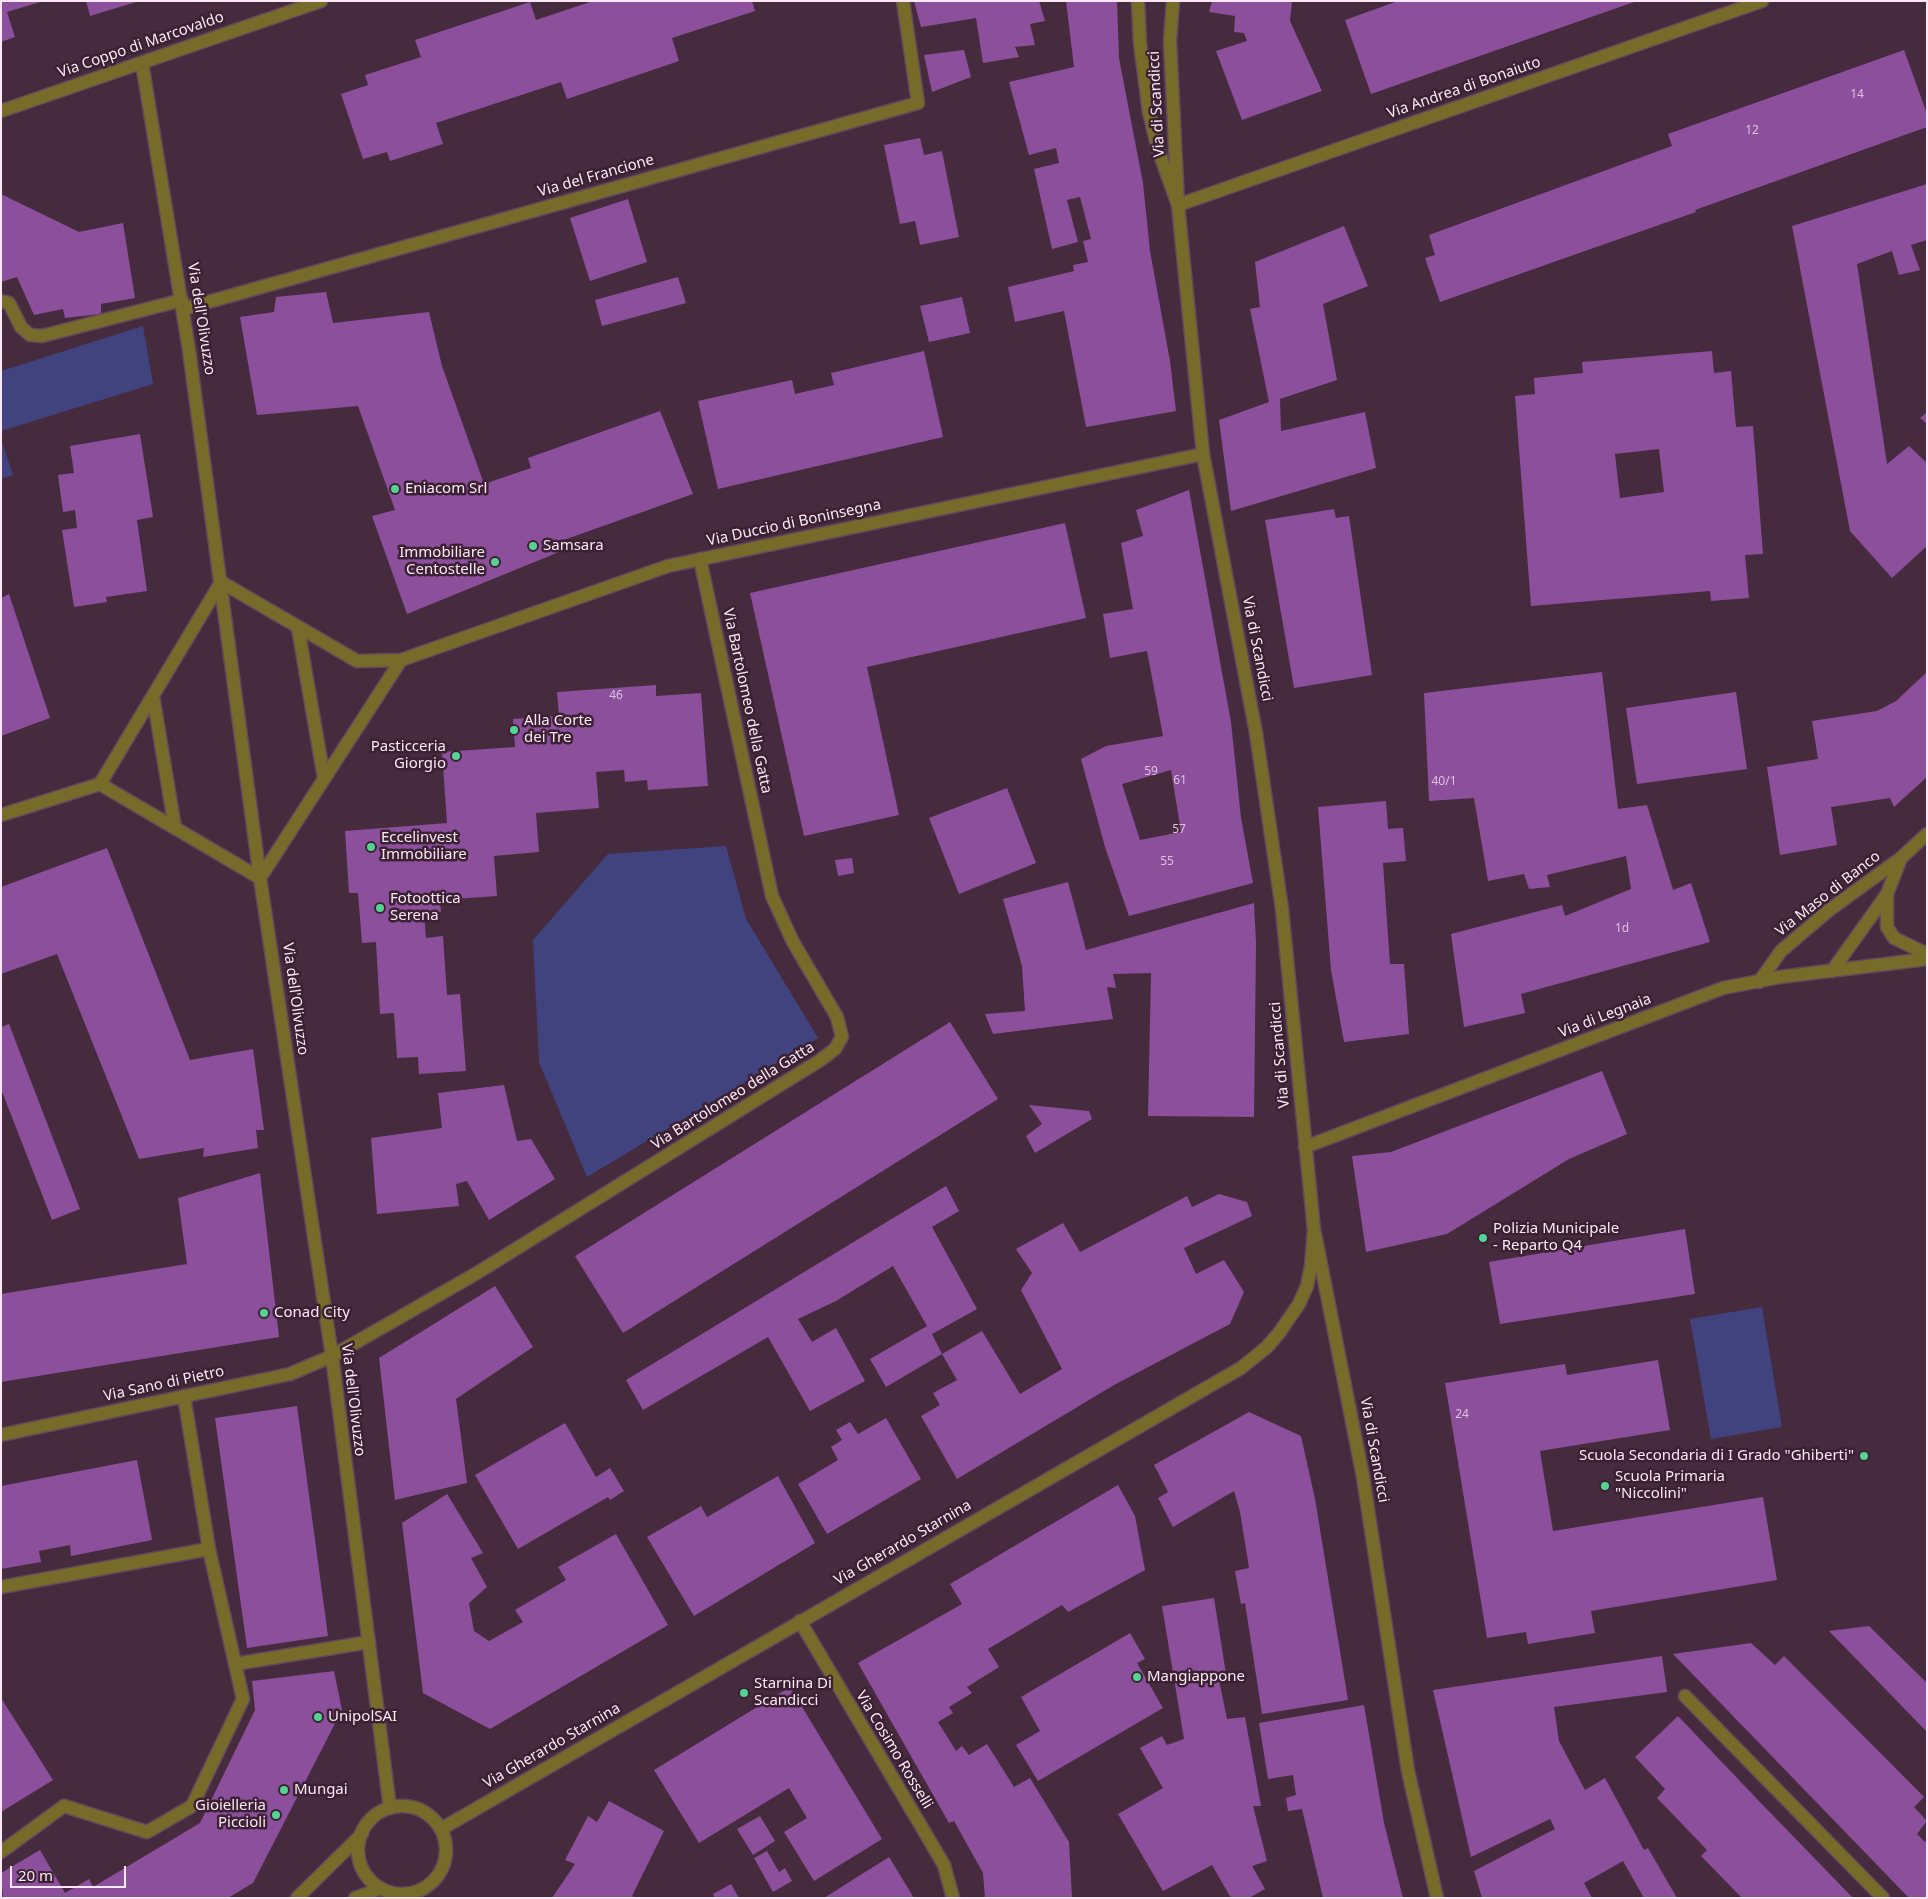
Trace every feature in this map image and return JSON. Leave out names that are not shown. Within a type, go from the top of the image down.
[{"type":"street","name":"Via Coppo di Marcovaldo","points":[[1,111],[321,1]]},
{"type":"street","name":"Via del Francione","points":[[182,304],[918,103],[903,1]]},
{"type":"street","name":"Via di Scandicci","points":[[1138,1],[1140,43],[1149,112],[1158,149],[1178,205]]},
{"type":"street","name":"Via di Scandicci","points":[[1174,1],[1170,41],[1178,205],[1203,454],[1270,820],[1282,910],[1314,1230],[1363,1477],[1408,1771],[1437,1898]]},
{"type":"street","name":"Via Andrea di Bonaiuto","points":[[1178,205],[1762,1]]},
{"type":"street","name":"Via dell'Olivuzzo","points":[[142,63],[182,304],[260,878],[332,1356],[390,1808]]},
{"type":"street","points":[[1,301],[9,303],[22,328],[30,335],[42,336],[182,304]]},
{"type":"street","name":"Via Duccio di Boninsegna","points":[[401,660],[630,578],[700,559],[1203,454]]},
{"type":"street","name":"Via Bartolomeo della Gatta","points":[[332,1356],[477,1273],[802,1072],[835,1049],[842,1037],[837,1017],[793,942],[772,896],[700,559]]},
{"type":"street","points":[[1,815],[100,784],[221,582],[357,661],[401,660]]},
{"type":"street","points":[[298,628],[324,778]]},
{"type":"street","points":[[100,784],[260,878],[401,660]]},
{"type":"street","points":[[153,696],[175,828]]},
{"type":"street","name":"Via Maso di Banco","points":[[1759,982],[1788,945],[1828,911],[1901,858],[1927,834]]},
{"type":"street","name":"Via Maso di Banco","points":[[1832,971],[1887,894],[1901,858]]},
{"type":"street","name":"Via Maso di Banco","points":[[1887,894],[1887,927],[1894,938],[1927,954]]},
{"type":"street","name":"Via di Legnaia","points":[[1305,1147],[1723,988],[1927,959]]},
{"type":"street","name":"Via Gherardo Starnina","points":[[441,1829],[1250,1362],[1279,1333],[1299,1304],[1307,1286],[1314,1230]]},
{"type":"street","name":"Via Sano di Pietro","points":[[1,1435],[290,1374],[332,1356]]},
{"type":"street","points":[[1,1852],[64,1806],[147,1832],[192,1806],[243,1699],[209,1549],[184,1396]]},
{"type":"street","points":[[1,1586],[209,1549]]},
{"type":"street","name":"Via Cosimo Rosselli","points":[[800,1621],[944,1865],[953,1898]]},
{"type":"street","points":[[235,1664],[369,1642]]},
{"type":"street","points":[[1685,1696],[1883,1898]]},
{"type":"street","points":[[355,1898],[385,1893],[413,1892],[431,1882],[444,1863],[446,1852],[441,1829],[435,1821],[419,1810],[400,1806],[378,1813],[368,1822],[362,1834],[358,1847],[359,1860],[364,1872],[385,1893]]},
{"type":"street","points":[[297,1898],[362,1834]]},
{"type":"street","points":[[431,1882],[431,1898]]},
{"type":"shaded area","points":[[143,326],[153,384],[1,431],[1,371]]},
{"type":"shaded area","points":[[1,439],[13,475],[1,479]]},
{"type":"shaded area","points":[[726,846],[746,919],[818,1038],[587,1177],[539,1062],[533,940],[608,854]]},
{"type":"shaded area","points":[[1762,1307],[1782,1427],[1711,1439],[1690,1319]]},
{"type":"building","points":[[1,1],[40,2],[7,12],[15,37],[1,42]]},
{"type":"building","points":[[86,1],[136,1],[136,2],[90,16]]},
{"type":"building","points":[[593,1],[752,1],[755,11],[672,38],[679,61],[567,99],[561,82],[436,123],[443,144],[390,161],[387,152],[363,159],[341,94],[368,85],[365,75],[421,57],[415,40],[530,2],[536,20]]},
{"type":"building","points":[[914,1],[1039,1],[1045,21],[1030,24],[1035,45],[1015,47],[1019,57],[983,63],[976,18],[921,27]]},
{"type":"building","points":[[1066,1],[1117,1],[1119,58],[1143,183],[1150,251],[1170,361],[1176,411],[1086,427],[1064,311],[1015,322],[1008,287],[1074,271],[1073,265],[1088,262],[1083,241],[1091,239],[1080,197],[1067,200],[1078,242],[1052,249],[1034,169],[1059,163],[1056,148],[1029,155],[1009,82],[1074,67]]},
{"type":"building","points":[[1212,1],[1292,1],[1290,21],[1322,91],[1242,120],[1216,51],[1247,41],[1244,33],[1234,32],[1235,16],[1209,12]]},
{"type":"building","points":[[1398,1],[1634,2],[1371,94],[1345,20]]},
{"type":"building","points":[[964,50],[971,77],[932,92],[924,55]]},
{"type":"building","points":[[1904,50],[1927,114],[1927,127],[1695,210],[1696,212],[1440,302],[1425,258],[1435,255],[1429,235],[1672,146],[1668,134]]},
{"type":"building","points":[[920,138],[924,155],[942,151],[959,237],[920,245],[915,221],[900,224],[884,145]]},
{"type":"building","points":[[1927,184],[1927,240],[1911,245],[1920,270],[1899,275],[1892,251],[1857,264],[1887,464],[1909,446],[1927,463],[1927,546],[1892,578],[1850,531],[1792,226]]},
{"type":"building","points":[[1,194],[79,232],[123,223],[135,298],[101,304],[101,314],[65,318],[63,309],[34,315],[17,277],[1,282]]},
{"type":"building","points":[[628,199],[647,262],[590,281],[570,218]]},
{"type":"building","points":[[1344,226],[1368,286],[1323,304],[1337,380],[1280,399],[1281,431],[1365,412],[1376,468],[1231,511],[1219,420],[1269,402],[1250,309],[1260,307],[1255,262]]},
{"type":"building","points":[[678,277],[686,303],[602,326],[595,300]]},
{"type":"building","points":[[326,292],[333,323],[429,312],[442,366],[484,484],[531,468],[528,458],[660,411],[693,494],[561,541],[564,550],[407,614],[372,516],[395,510],[358,406],[257,415],[240,317],[274,312],[276,297]]},
{"type":"building","points":[[962,297],[970,333],[929,342],[920,306]]},
{"type":"building","points":[[924,351],[943,437],[718,489],[698,401],[792,380],[795,394],[834,385],[831,373]]},
{"type":"building","points":[[1712,351],[1714,373],[1731,371],[1736,427],[1753,426],[1763,554],[1745,555],[1749,598],[1711,601],[1710,591],[1531,606],[1515,396],[1535,394],[1534,378],[1583,373],[1582,362]],"holes":[[[1659,449],[1664,492],[1620,498],[1615,454]]]},
{"type":"building","points":[[1927,412],[1927,424],[1920,418]]},
{"type":"building","points":[[140,434],[153,517],[137,520],[147,591],[106,597],[107,602],[74,607],[62,530],[77,528],[75,510],[63,512],[58,475],[74,473],[70,446]]},
{"type":"building","points":[[1189,490],[1231,722],[1241,818],[1253,883],[1129,916],[1105,847],[1081,759],[1106,746],[1163,736],[1147,651],[1110,658],[1103,614],[1133,609],[1121,543],[1143,536],[1136,510]],"holes":[[[1171,770],[1181,832],[1140,840],[1122,784]]]},
{"type":"building","points":[[1334,509],[1336,518],[1349,516],[1372,675],[1294,688],[1265,520]]},
{"type":"building","points":[[1065,523],[1086,618],[867,667],[899,815],[804,836],[750,593]]},
{"type":"building","points":[[9,594],[50,718],[1,736],[1,598]]},
{"type":"building","points":[[1602,672],[1618,809],[1647,805],[1673,890],[1691,883],[1710,942],[1521,994],[1525,1013],[1464,1027],[1451,934],[1562,905],[1565,916],[1631,889],[1626,856],[1547,875],[1550,887],[1529,889],[1524,874],[1488,881],[1474,798],[1429,801],[1424,693]]},
{"type":"building","points":[[1927,672],[1927,777],[1894,807],[1890,798],[1831,807],[1837,845],[1780,855],[1767,767],[1818,759],[1812,721],[1877,711],[1896,701]]},
{"type":"building","points":[[656,685],[656,696],[701,693],[708,786],[648,790],[647,780],[625,782],[624,770],[596,772],[599,808],[536,813],[539,852],[494,856],[497,896],[440,900],[441,912],[424,913],[426,938],[443,936],[447,995],[460,994],[466,1071],[419,1074],[418,1057],[397,1058],[394,1013],[380,1014],[376,942],[362,943],[358,893],[349,893],[345,831],[447,823],[442,752],[515,747],[513,719],[559,716],[557,692]]},
{"type":"building","points":[[1736,692],[1747,769],[1637,784],[1626,708]]},
{"type":"building","points":[[1007,788],[1036,863],[959,894],[929,818]]},
{"type":"building","points":[[1386,801],[1388,829],[1403,828],[1406,861],[1383,863],[1390,964],[1404,964],[1409,1034],[1344,1042],[1331,970],[1318,807]]},
{"type":"building","points":[[107,848],[190,1060],[253,1049],[264,1130],[256,1130],[258,1148],[203,1157],[204,1148],[139,1159],[57,954],[1,974],[1,887]]},
{"type":"building","points":[[852,858],[854,873],[838,876],[835,860]]},
{"type":"building","points":[[1068,882],[1086,950],[1254,903],[1256,943],[1254,1117],[1148,1116],[1151,973],[1113,974],[1116,988],[1107,987],[1113,1019],[993,1034],[985,1014],[1025,1011],[1022,966],[1003,899]]},
{"type":"building","points":[[950,1022],[998,1099],[623,1333],[575,1256]]},
{"type":"building","points":[[9,1024],[80,1209],[52,1220],[1,1089],[1,1027]]},
{"type":"building","points":[[1602,1071],[1627,1134],[1569,1159],[1447,1234],[1366,1252],[1352,1156],[1391,1152]]},
{"type":"building","points":[[504,1085],[517,1141],[531,1139],[555,1179],[489,1220],[467,1181],[456,1184],[459,1206],[377,1214],[371,1138],[442,1128],[438,1093]]},
{"type":"building","points":[[1029,1105],[1089,1111],[1092,1119],[1035,1153],[1026,1136],[1042,1124]]},
{"type":"building","points":[[260,1173],[279,1337],[1,1382],[1,1294],[187,1264],[178,1198]]},
{"type":"building","points":[[946,1186],[959,1211],[932,1227],[977,1309],[932,1334],[942,1354],[886,1387],[870,1359],[927,1326],[893,1266],[836,1301],[798,1319],[812,1342],[836,1328],[865,1381],[810,1411],[768,1337],[643,1410],[626,1380]]},
{"type":"building","points":[[1219,1194],[1247,1202],[1252,1216],[1184,1248],[1196,1274],[1224,1260],[1244,1292],[1230,1324],[1114,1385],[957,1479],[921,1416],[940,1405],[933,1393],[957,1380],[942,1354],[982,1331],[1020,1394],[1062,1369],[1021,1290],[1032,1273],[1016,1249],[1063,1223],[1080,1252],[1187,1196],[1192,1207]]},
{"type":"building","points":[[1685,1229],[1695,1294],[1500,1324],[1489,1262]]},
{"type":"building","points":[[495,1286],[533,1347],[456,1399],[467,1483],[395,1500],[379,1358]]},
{"type":"building","points":[[1658,1360],[1670,1430],[1540,1451],[1553,1531],[1763,1497],[1777,1580],[1591,1611],[1595,1633],[1528,1644],[1526,1632],[1487,1638],[1445,1383],[1565,1364],[1567,1375]]},
{"type":"building","points":[[297,1406],[328,1636],[247,1648],[215,1418]]},
{"type":"building","points":[[1249,1412],[1301,1436],[1315,1499],[1348,1700],[1262,1714],[1245,1603],[1241,1604],[1235,1571],[1249,1568],[1240,1512],[1234,1491],[1173,1527],[1158,1498],[1168,1492],[1154,1465]]},
{"type":"building","points":[[886,1418],[921,1479],[827,1534],[798,1484],[838,1460],[831,1447],[842,1440],[836,1430],[850,1422],[858,1434]]},
{"type":"building","points":[[565,1423],[596,1477],[610,1468],[624,1491],[610,1500],[608,1497],[518,1549],[475,1475]]},
{"type":"building","points":[[137,1460],[152,1540],[71,1556],[70,1545],[39,1551],[41,1562],[1,1569],[1,1486]]},
{"type":"building","points":[[778,1476],[815,1543],[694,1616],[647,1537],[701,1506],[707,1517]]},
{"type":"building","points":[[1118,1485],[1135,1516],[1145,1570],[1068,1612],[1062,1605],[988,1649],[999,1667],[967,1687],[972,1693],[949,1707],[953,1713],[938,1722],[956,1751],[962,1746],[969,1755],[987,1744],[1014,1787],[1030,1778],[1069,1842],[1072,1898],[985,1898],[983,1873],[954,1821],[949,1823],[858,1663],[962,1604],[950,1584]]},
{"type":"building","points":[[447,1494],[483,1553],[471,1558],[487,1587],[469,1603],[474,1631],[489,1641],[523,1622],[515,1610],[566,1580],[558,1567],[616,1534],[668,1625],[490,1729],[423,1693],[402,1523]]},
{"type":"building","points":[[1214,1598],[1226,1674],[1218,1675],[1227,1719],[1245,1717],[1261,1806],[1253,1806],[1267,1861],[1252,1866],[1265,1889],[1249,1898],[1231,1898],[1212,1865],[1163,1891],[1118,1814],[1163,1788],[1140,1748],[1162,1736],[1167,1745],[1184,1739],[1162,1606]]},
{"type":"building","points":[[1869,1626],[1927,1683],[1927,1732],[1829,1631]]},
{"type":"building","points":[[1130,1633],[1145,1659],[1137,1663],[1163,1708],[1038,1781],[1016,1745],[1040,1731],[1021,1697]]},
{"type":"building","points":[[1751,1643],[1775,1665],[1784,1656],[1924,1797],[1914,1807],[1927,1821],[1917,1834],[1925,1842],[1927,1840],[1927,1898],[1909,1898],[1673,1654]]},
{"type":"building","points":[[1662,1656],[1667,1692],[1554,1707],[1559,1741],[1585,1790],[1605,1778],[1644,1850],[1648,1848],[1677,1898],[1644,1898],[1623,1861],[1584,1883],[1592,1898],[1482,1898],[1474,1871],[1555,1829],[1550,1819],[1471,1857],[1433,1690]]},
{"type":"building","points":[[334,1671],[342,1710],[253,1883],[228,1898],[3,1898],[1,1873],[40,1850],[65,1893],[89,1879],[93,1887],[200,1823],[255,1710],[252,1681]]},
{"type":"building","points":[[790,1687],[882,1839],[814,1881],[784,1832],[807,1818],[789,1788],[699,1843],[654,1770]]},
{"type":"building","points":[[1,1698],[53,1780],[1,1812]]},
{"type":"building","points":[[1364,1705],[1384,1823],[1403,1898],[1323,1898],[1302,1809],[1288,1811],[1286,1798],[1296,1795],[1293,1775],[1268,1779],[1259,1723]]},
{"type":"building","points":[[1678,1716],[1853,1898],[1742,1898],[1701,1856],[1707,1850],[1657,1798],[1665,1789],[1635,1757]]},
{"type":"building","points":[[609,1801],[664,1831],[632,1896],[636,1898],[552,1898],[575,1864],[565,1860],[588,1816],[597,1822]]},
{"type":"building","points":[[760,1816],[775,1841],[753,1855],[737,1829]]},
{"type":"building","points":[[767,1851],[779,1872],[785,1868],[792,1881],[773,1892],[754,1858]]},
{"type":"building","points":[[889,1857],[914,1898],[824,1898]]},
{"type":"building","points":[[731,1884],[739,1898],[715,1898],[713,1894]]},
{"type":"place","name":"Eniacom Srl","points":[[395,489]]},
{"type":"place","name":"Samsara","points":[[533,546]]},
{"type":"place","name":"Immobiliare Centostelle","points":[[495,562]]},
{"type":"place","name":"Alla Corte dei Tre","points":[[514,730]]},
{"type":"place","name":"Pasticceria Giorgio","points":[[456,756]]},
{"type":"place","name":"Eccelinvest Immobiliare","points":[[371,847]]},
{"type":"place","name":"Fotoottica Serena","points":[[380,908]]},
{"type":"place","name":"Polizia Municipale - Reparto Q4","points":[[1483,1238]]},
{"type":"place","name":"Conad City","points":[[264,1313]]},
{"type":"place","name":"Scuola Secondaria di I Grado \"Ghiberti\"","points":[[1864,1456]]},
{"type":"place","name":"Scuola Primaria \"Niccolini\"","points":[[1605,1486]]},
{"type":"place","name":"Mangiappone","points":[[1137,1677]]},
{"type":"place","name":"Starnina Di Scandicci","points":[[744,1693]]},
{"type":"place","name":"UnipolSAI","points":[[318,1717]]},
{"type":"place","name":"Mungai","points":[[284,1790]]},
{"type":"place","name":"Gioielleria Piccioli","points":[[276,1815]]}]
